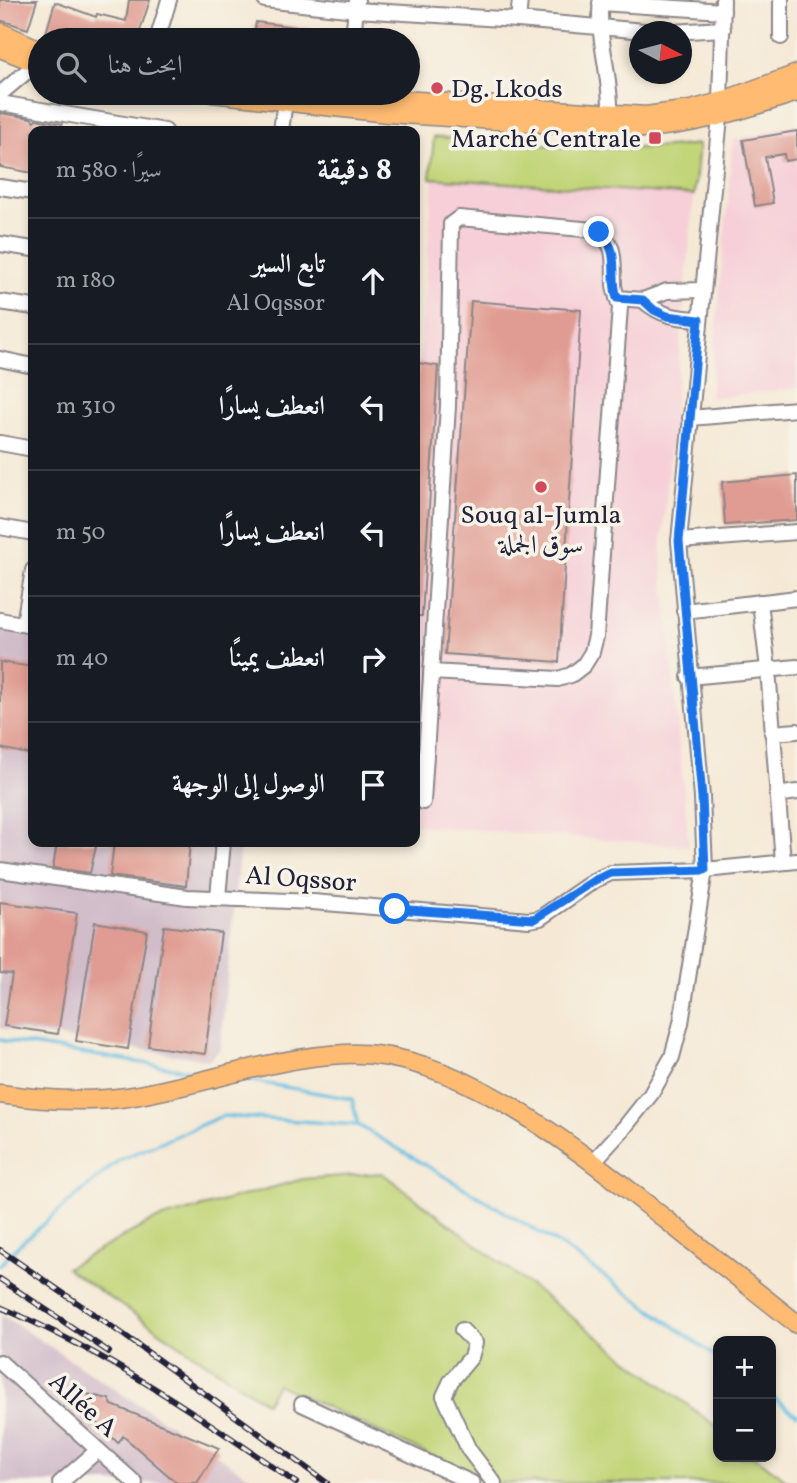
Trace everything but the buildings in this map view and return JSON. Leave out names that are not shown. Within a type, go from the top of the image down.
[{"type":"main road","points":[[0,32],[28,51]]},
{"type":"main road","points":[[0,48],[28,55]]},
{"type":"main road","points":[[420,101],[610,115],[658,115],[691,110],[720,110],[797,74]]},
{"type":"main road","points":[[336,105],[387,113],[605,128],[669,127],[720,110],[797,92]]},
{"type":"main road","points":[[0,1094],[70,1101],[128,1097],[271,1064],[333,1055],[364,1054],[427,1066],[476,1088],[555,1134],[797,1324]]},
{"type":"street","points":[[161,28],[169,0]]},
{"type":"street","points":[[265,0],[422,7],[518,20],[629,30]]},
{"type":"street","points":[[518,20],[520,0]]},
{"type":"street","points":[[780,37],[781,0]]},
{"type":"street","points":[[593,1162],[651,1094],[671,1058],[683,1013],[705,870],[702,797],[679,541],[720,110],[723,5],[601,1],[611,95],[610,115]]},
{"type":"street","points":[[354,27],[357,5]]},
{"type":"street","points":[[692,31],[723,29]]},
{"type":"street","points":[[0,94],[28,68]]},
{"type":"street","points":[[0,103],[106,126]]},
{"type":"street","points":[[282,126],[284,105]]},
{"type":"street","points":[[0,187],[28,191]]},
{"type":"street","points":[[423,802],[431,672],[449,385],[451,224],[459,218],[594,230],[604,236],[612,247],[620,307],[596,636],[592,652],[578,670],[558,679],[431,672]]},
{"type":"street","points":[[0,244],[28,248]]},
{"type":"street","points":[[617,298],[643,300],[667,291],[702,290]]},
{"type":"street","points":[[643,300],[654,310],[667,316],[699,320]]},
{"type":"street","points":[[0,302],[28,306]]},
{"type":"street","points":[[0,359],[28,365]]},
{"type":"street","points":[[690,418],[797,409]]},
{"type":"street","points":[[0,443],[28,448]]},
{"type":"street","points":[[0,527],[28,532]]},
{"type":"street","points":[[679,541],[797,532]]},
{"type":"street","points":[[684,611],[797,598]]},
{"type":"street","points":[[760,602],[777,794],[790,861]]},
{"type":"street","points":[[0,620],[28,625]]},
{"type":"street","points":[[690,677],[797,667]]},
{"type":"street","points":[[772,733],[797,731]]},
{"type":"street","points":[[777,794],[797,792]]},
{"type":"street","points":[[218,897],[223,847]]},
{"type":"street","name":"Al Oqssor","points":[[0,870],[187,897],[534,919],[595,880],[611,873],[705,870],[790,861]]},
{"type":"street","points":[[462,1330],[475,1343],[475,1349],[446,1389],[446,1402],[469,1450],[494,1483]]},
{"type":"street","name":"Allée A","points":[[0,1362],[135,1483]]},
{"type":"street","points":[[302,1404],[472,1483]]},
{"type":"street","points":[[60,1483],[99,1450]]},
{"type":"shaded area","points":[[797,124],[797,388],[710,398],[733,140]]},
{"type":"shaded area","name":"Souq al-Jumla سوق الجملة","points":[[433,179],[694,195],[661,553],[689,846],[420,825],[420,354]]},
{"type":"shaded area","points":[[0,628],[28,631],[28,847],[240,847],[220,1049],[209,1060],[0,1028]]},
{"type":"shaded area","points":[[3,1316],[259,1483],[0,1483],[0,1317]]},
{"type":"green space","points":[[434,137],[601,148],[699,144],[694,195],[430,178]]},
{"type":"green space","points":[[382,1173],[713,1424],[713,1462],[763,1462],[790,1483],[489,1483],[277,1384],[266,1403],[66,1268],[152,1221],[303,1179]]},
{"type":"waterway","points":[[0,1040],[205,1073]]},
{"type":"waterway","points":[[240,1079],[352,1099],[358,1125],[562,1246],[713,1354]]},
{"type":"waterway","points":[[0,1265],[19,1245],[119,1160],[222,1116],[358,1125]]},
{"type":"waterway","points":[[775,1399],[797,1415]]},
{"type":"railway","points":[[0,1250],[124,1335],[327,1483]]},
{"type":"railway","points":[[0,1279],[109,1352]]},
{"type":"railway","points":[[0,1307],[115,1365],[189,1410],[296,1483]]},
{"type":"place","name":"Dg. Lkods","points":[[437,88]]},
{"type":"place","name":"Marché Centrale","points":[[655,138]]},
{"type":"place","name":"Souq al-Jumla سوق الجملة","points":[[541,487]]},
{"type":"route","points":[[395,909],[529,920],[540,918],[595,880],[611,873],[705,870],[702,797],[679,541],[699,320],[667,316],[654,310],[643,300],[617,298],[614,253],[599,232]]}]
